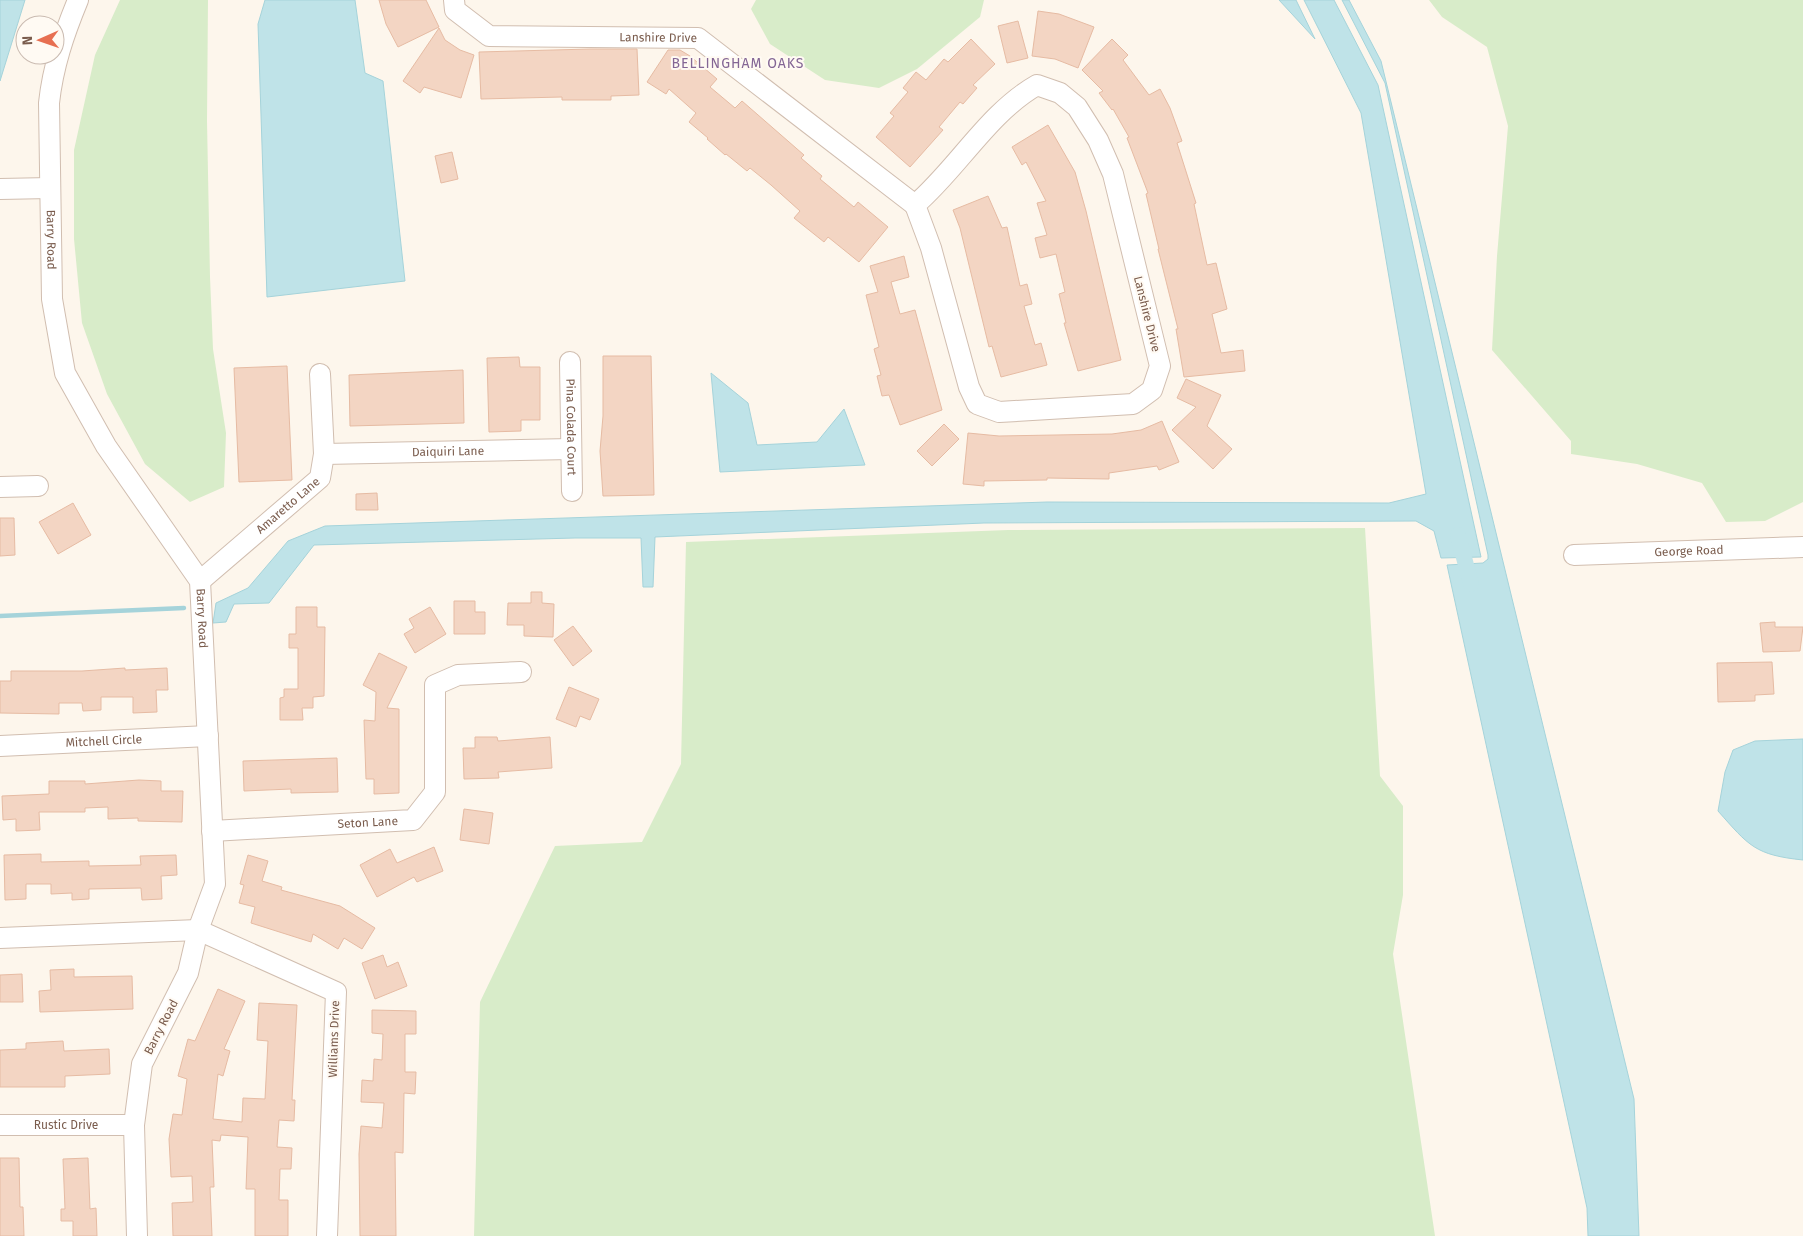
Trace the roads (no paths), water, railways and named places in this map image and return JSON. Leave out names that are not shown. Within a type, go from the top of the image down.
[{"type":"street","name":"Barry Road","points":[[78,0],[63,36],[52,75],[50,103],[52,299],[65,373],[106,446],[200,581],[208,736],[215,884],[198,930],[188,973],[142,1064],[134,1125],[137,1236]]},
{"type":"street","name":"Lanshire Drive","points":[[454,0],[455,10],[489,36],[698,38],[916,205],[931,248],[969,387],[977,404],[999,412],[1133,404],[1152,390],[1160,366],[1113,174],[1098,140],[1077,106],[1060,93],[1037,85],[1015,98],[932,191],[916,205]]},
{"type":"street","points":[[0,189],[50,188]]},
{"type":"street","name":"Pina Colada Court","points":[[570,362],[572,491]]},
{"type":"street","name":"Amaretto Lane","points":[[200,581],[320,478],[324,454],[320,374]]},
{"type":"street","name":"Daiquiri Lane","points":[[324,454],[572,449]]},
{"type":"street","points":[[0,487],[38,486]]},
{"type":"street","name":"George Road","points":[[1574,555],[1803,547]]},
{"type":"street","name":"Seton Lane","points":[[212,831],[413,820],[435,792],[435,685],[458,675],[521,672]]},
{"type":"street","name":"Mitchell Circle","points":[[0,746],[208,736]]},
{"type":"street","points":[[0,938],[198,930]]},
{"type":"street","name":"Williams Drive","points":[[198,930],[336,992],[327,1236]]},
{"type":"street","name":"Rustic Drive","points":[[0,1125],[134,1125]]},
{"type":"water","points":[[0,0],[25,0],[20,15],[15,15],[15,32],[0,81]]},
{"type":"water","points":[[265,0],[355,0],[365,73],[383,81],[405,281],[267,297],[258,24]]},
{"type":"water","points":[[1279,0],[1296,0],[1315,39]]},
{"type":"water","points":[[1304,0],[1334,0],[1378,85],[1481,557],[1441,558],[1434,531],[1416,521],[984,523],[655,537],[653,587],[643,587],[641,538],[314,545],[269,603],[234,604],[226,622],[213,623],[216,603],[248,588],[288,541],[325,526],[1047,502],[1389,503],[1426,494],[1361,113]]},
{"type":"water","points":[[1342,0],[1349,0],[1381,61],[1634,1099],[1639,1236],[1588,1236],[1587,1208],[1447,565],[1483,563],[1488,559],[1488,555],[1385,83]]},
{"type":"water","points":[[711,373],[748,403],[757,445],[817,442],[844,409],[865,465],[720,472]]},
{"type":"water","points":[[1803,739],[1803,860],[1774,855],[1754,847],[1718,811],[1725,772],[1733,750],[1755,741]]},
{"type":"waterway","points":[[1458,535],[1471,584]]},
{"type":"waterway","points":[[0,616],[184,608]]},
{"type":"district","name":"BELLINGHAM OAKS","points":[[738,63]]}]
